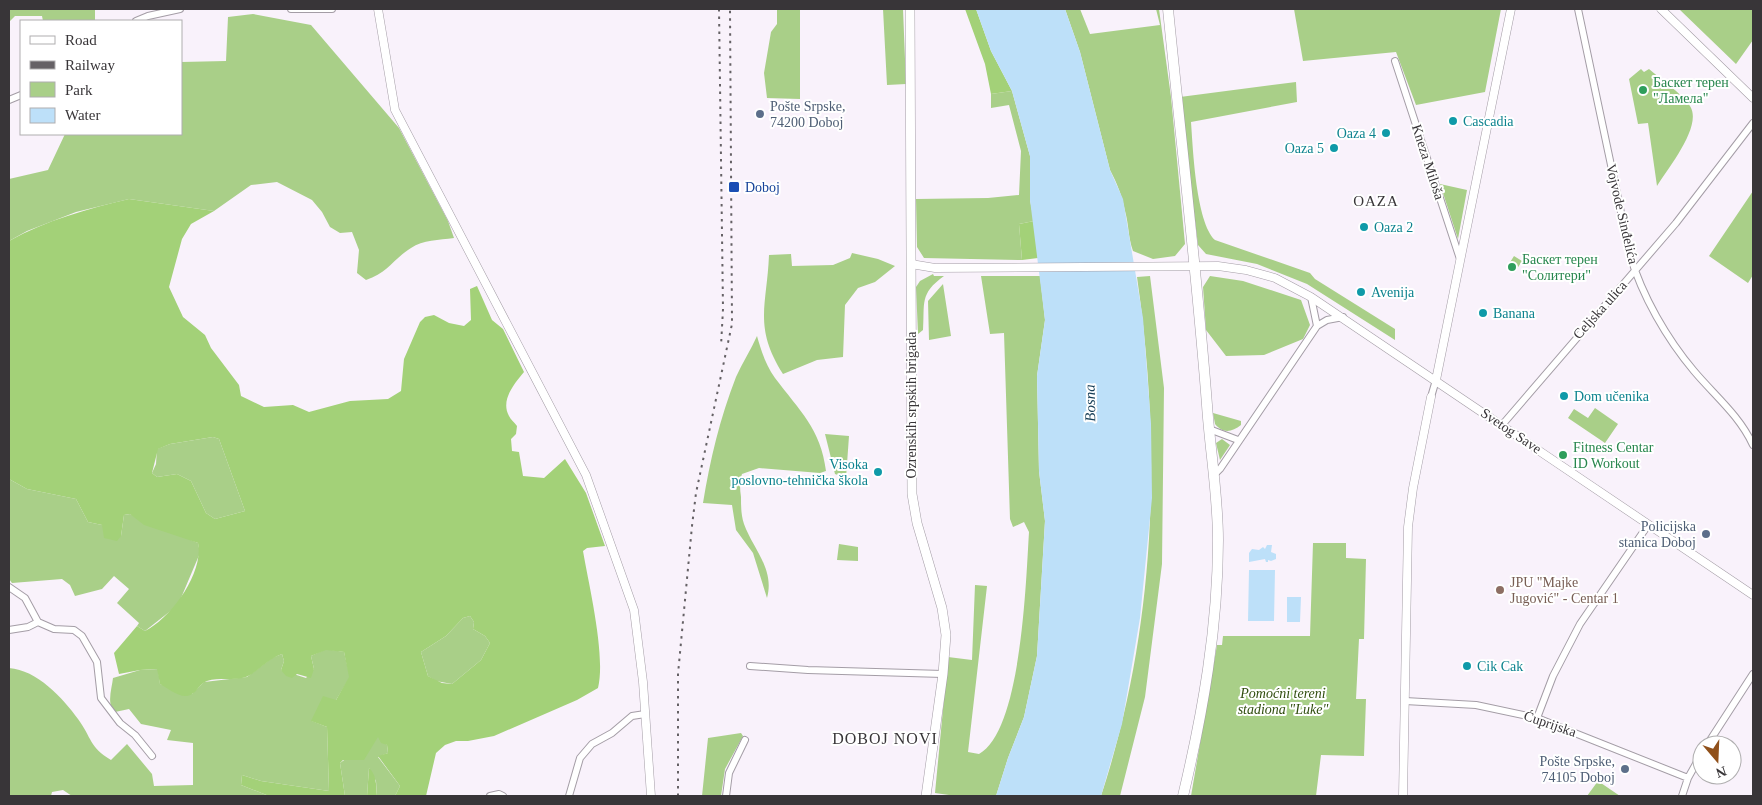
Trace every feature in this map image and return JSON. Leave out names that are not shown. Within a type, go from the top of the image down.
[{"type":"main road","name":"Ozrenskih srpskih brigada","points":[[910,9],[912,493],[918,524],[945,622],[946,648],[926,796]]},
{"type":"main road","points":[[1168,9],[1214,475],[1218,541],[1211,646],[1201,717],[1183,796]]},
{"type":"street","points":[[138,20],[180,9]]},
{"type":"street","points":[[290,9],[332,9]]},
{"type":"street","points":[[378,9],[388,56],[395,110],[472,259],[524,352],[586,475],[598,506],[634,610],[651,796]]},
{"type":"street","points":[[1403,796],[1408,528],[1412,488],[1461,262],[1511,9]]},
{"type":"street","name":"Vojvode Sinđelića","points":[[1578,9],[1635,271],[1677,349],[1704,382],[1731,410],[1745,428],[1753,445]]},
{"type":"street","points":[[1661,9],[1753,98]]},
{"type":"street","name":"Kneza Miloša","points":[[1395,61],[1461,262]]},
{"type":"street","name":"Celjska ulica","points":[[1502,425],[1569,344],[1676,223],[1753,123]]},
{"type":"street","name":"Svetog Save","points":[[912,264],[935,268],[1218,266],[1246,270],[1275,278],[1311,296],[1343,317],[1648,525],[1753,594]]},
{"type":"street","points":[[1311,296],[1317,326]]},
{"type":"street","points":[[1214,475],[1220,469],[1317,326],[1327,320],[1343,317]]},
{"type":"street","points":[[1209,429],[1238,440]]},
{"type":"street","points":[[1537,718],[1553,676],[1580,624],[1648,525]]},
{"type":"street","points":[[9,587],[25,598],[38,622],[54,629],[74,630],[82,636],[97,662],[100,698],[152,756]]},
{"type":"street","points":[[9,630],[28,627],[38,622]]},
{"type":"street","points":[[750,666],[808,670],[943,674]]},
{"type":"street","points":[[1713,735],[1753,674]]},
{"type":"street","name":"Ćuprijska","points":[[1405,701],[1476,705],[1537,718],[1688,778]]},
{"type":"street","points":[[569,796],[580,758],[592,744],[612,732],[632,716],[645,714]]},
{"type":"street","points":[[726,796],[729,773],[745,740]]},
{"type":"street","points":[[1682,796],[1692,771]]},
{"type":"street","points":[[490,796],[499,794],[503,796]]},
{"type":"green space","points":[[9,9],[95,9],[95,20],[43,20],[42,16],[15,16],[9,22]]},
{"type":"green space","points":[[777,9],[800,9],[800,99],[767,98],[764,73],[771,32],[777,24]]},
{"type":"green space","points":[[883,9],[903,9],[906,84],[887,85]]},
{"type":"green space","points":[[965,9],[976,9],[991,51],[1012,91],[991,94],[985,64]]},
{"type":"green space","points":[[1065,9],[1080,9],[1090,34],[1160,25],[1156,9],[1159,9],[1171,97],[1185,244],[1175,256],[1153,259],[1133,251],[1122,200],[1110,170],[1080,52]]},
{"type":"green space","points":[[1294,9],[1501,9],[1485,92],[1416,105],[1396,52],[1303,61]]},
{"type":"green space","points":[[1679,9],[1753,9],[1753,40],[1736,64]]},
{"type":"green space","points":[[253,14],[311,25],[399,128],[448,221],[454,238],[416,245],[380,274],[366,280],[357,273],[359,250],[352,232],[340,233],[330,227],[322,212],[312,200],[277,182],[251,185],[214,211],[129,199],[76,212],[27,231],[9,241],[9,179],[48,170],[65,135],[182,135],[182,62],[226,61],[228,17]]},
{"type":"green space","points":[[1641,69],[1644,72],[1649,69],[1676,91],[1690,106],[1693,114],[1692,124],[1683,147],[1657,186],[1648,123],[1638,124],[1629,79]]},
{"type":"green space","points":[[1296,82],[1297,102],[1191,122],[1194,166],[1204,218],[1215,240],[1310,273],[1315,279],[1395,329],[1395,340],[1307,284],[1257,264],[1206,254],[1198,245],[1180,97]]},
{"type":"green space","points":[[1012,91],[1030,156],[1030,200],[1034,221],[1019,224],[1022,260],[924,258],[917,247],[916,199],[988,198],[1019,195],[1021,151],[1009,105],[991,108],[991,94]]},
{"type":"green space","points":[[1440,184],[1467,190],[1458,239]]},
{"type":"green space","points":[[1753,191],[1753,275],[1748,283],[1709,256]]},
{"type":"green space","points":[[129,199],[214,211],[191,224],[182,239],[169,287],[183,317],[205,335],[211,348],[239,385],[241,396],[264,407],[293,405],[309,412],[350,401],[388,399],[401,391],[404,359],[420,322],[425,317],[434,315],[449,323],[464,326],[471,320],[470,289],[477,286],[492,320],[503,329],[524,372],[510,392],[506,404],[509,416],[517,426],[516,434],[511,439],[512,451],[519,452],[523,476],[544,478],[565,459],[586,493],[605,546],[587,548],[583,551],[600,658],[598,688],[577,700],[494,736],[468,741],[456,741],[445,745],[436,753],[426,796],[395,796],[400,786],[378,756],[388,753],[387,745],[381,743],[378,737],[364,760],[343,760],[340,763],[345,796],[269,796],[241,785],[242,775],[261,781],[329,791],[327,727],[311,721],[323,696],[336,700],[349,677],[344,652],[326,650],[311,656],[314,669],[311,678],[297,674],[292,678],[286,676],[281,670],[284,661],[282,654],[246,677],[207,681],[188,696],[180,695],[160,684],[157,669],[119,674],[114,653],[137,626],[145,631],[155,625],[175,605],[191,581],[196,568],[199,555],[198,543],[144,525],[130,514],[124,515],[121,536],[117,541],[104,538],[102,525],[88,522],[76,499],[27,489],[9,479],[9,241],[53,221]],"holes":[[[213,437],[219,439],[245,511],[215,519],[206,513],[191,481],[177,474],[157,477],[152,473],[158,449],[170,444]],[[470,616],[474,622],[473,629],[485,636],[490,643],[481,660],[452,684],[442,683],[428,676],[421,652],[446,636],[463,618]]]},
{"type":"green space","points":[[1034,221],[1038,258],[1022,260],[1019,224]]},
{"type":"green space","points":[[852,253],[878,259],[895,266],[875,282],[858,288],[845,305],[843,357],[817,360],[783,374],[768,342],[765,329],[764,316],[769,255],[791,254],[792,266],[833,265],[850,258]]},
{"type":"green space","points":[[1514,256],[1522,261],[1515,272],[1507,267]]},
{"type":"green space","points":[[933,274],[934,276],[944,276],[930,288],[927,294],[924,306],[923,330],[918,334],[916,287],[920,281]]},
{"type":"green space","points":[[981,276],[1040,276],[1045,320],[1037,376],[1039,471],[1045,521],[1037,656],[1024,717],[996,796],[956,796],[935,793],[948,657],[972,660],[975,585],[987,586],[968,752],[979,754],[993,740],[1005,716],[1013,686],[1023,616],[1029,532],[1024,522],[1013,527],[1010,519],[1004,333],[990,334]]},
{"type":"green space","points":[[1150,276],[1164,388],[1162,564],[1145,697],[1120,796],[1101,796],[1119,733],[1133,669],[1143,604],[1149,539],[1150,408],[1145,342],[1137,277]]},
{"type":"green space","points":[[1210,276],[1243,281],[1301,300],[1310,325],[1303,339],[1264,355],[1226,356],[1206,330],[1203,287]]},
{"type":"green space","points":[[943,284],[951,336],[929,340],[928,301]]},
{"type":"green space","points":[[757,336],[764,358],[772,373],[814,432],[823,456],[826,471],[820,473],[759,468],[742,474],[740,486],[742,517],[766,568],[769,588],[767,598],[753,553],[736,530],[732,505],[703,503],[712,455],[725,408],[736,377]]},
{"type":"green space","points":[[1595,408],[1618,424],[1605,443],[1568,418],[1574,409],[1588,418]]},
{"type":"green space","points":[[1213,413],[1241,421],[1241,425],[1224,431],[1215,424]]},
{"type":"green space","points":[[825,434],[849,436],[846,478],[835,474]]},
{"type":"green space","points":[[213,437],[219,439],[245,511],[215,519],[206,513],[191,481],[177,474],[157,477],[152,473],[156,464],[157,449],[170,444]]},
{"type":"green space","points":[[1222,439],[1230,445],[1220,460],[1216,443]]},
{"type":"green space","points":[[9,479],[27,489],[76,499],[88,522],[102,525],[121,536],[124,515],[130,514],[198,543],[200,553],[178,605],[145,631],[137,626],[139,623],[117,603],[129,589],[114,576],[102,589],[75,596],[70,585],[62,579],[12,583],[9,579]]},
{"type":"green space","name":"Pomoćni tereni stadiona \"Luke\"","points":[[1313,543],[1346,543],[1346,558],[1366,559],[1364,639],[1359,639],[1356,699],[1366,699],[1364,756],[1321,755],[1316,796],[1191,796],[1217,645],[1222,645],[1223,636],[1310,636]]},
{"type":"green space","points":[[839,544],[858,547],[858,561],[837,560]]},
{"type":"green space","points":[[470,616],[474,622],[473,629],[485,636],[490,643],[481,660],[452,684],[436,681],[428,676],[421,652],[446,636],[463,618]]},
{"type":"green space","points":[[326,649],[344,652],[350,677],[336,700],[312,721],[327,727],[329,791],[261,781],[242,775],[241,785],[269,796],[72,796],[63,790],[52,792],[51,796],[9,796],[9,668],[19,670],[39,679],[57,694],[72,711],[99,751],[111,760],[127,744],[152,774],[154,786],[193,785],[193,743],[167,740],[171,730],[141,724],[129,709],[115,712],[112,709],[110,700],[113,678],[140,670],[158,669],[160,684],[192,694],[204,682],[247,677],[272,658],[282,654],[284,661],[281,670],[306,678],[314,669],[311,656]]},
{"type":"green space","points":[[741,733],[743,736],[725,769],[721,796],[702,796],[708,738]]},
{"type":"green space","points":[[378,736],[387,745],[388,753],[378,757],[400,786],[395,796],[377,796],[376,781],[369,768],[367,796],[345,796],[340,763]]},
{"type":"green space","points":[[369,768],[375,777],[377,796],[367,796]]},
{"type":"green space","points":[[1598,781],[1620,796],[1587,796]]},
{"type":"water","name":"Bosna","points":[[976,9],[1065,9],[1080,52],[1110,170],[1123,199],[1143,318],[1151,424],[1152,498],[1140,618],[1122,724],[1101,796],[996,796],[1024,717],[1037,656],[1045,521],[1039,471],[1037,376],[1045,320],[1030,200],[1030,156],[1012,91],[991,51]]},
{"type":"water","points":[[1267,545],[1272,545],[1271,552],[1276,554],[1276,559],[1268,560],[1268,562],[1265,559],[1249,562],[1249,553],[1252,549],[1259,550],[1263,547],[1265,549]]},
{"type":"water","points":[[1249,570],[1275,570],[1274,621],[1248,621]]},
{"type":"water","points":[[1287,597],[1301,597],[1300,622],[1287,622]]},
{"type":"railway","points":[[719,9],[723,309],[721,346]]},
{"type":"railway","points":[[678,796],[678,674],[692,526],[696,493],[732,324],[730,9]]},
{"type":"place","name":"Баскет терен \"Ламела\"","points":[[1643,90]]},
{"type":"place","name":"Pošte Srpske, 74200 Doboj","points":[[760,114]]},
{"type":"place","name":"Cascadia","points":[[1453,121]]},
{"type":"place","name":"Oaza 4","points":[[1386,133]]},
{"type":"place","name":"Oaza 5","points":[[1334,148]]},
{"type":"place","name":"Doboj","points":[[734,187]]},
{"type":"place","name":"Oaza 2","points":[[1364,227]]},
{"type":"place","name":"Баскет терен \"Солитери\"","points":[[1512,267]]},
{"type":"place","name":"Avenija","points":[[1361,292]]},
{"type":"place","name":"Banana","points":[[1483,313]]},
{"type":"place","name":"Dom učenika","points":[[1564,396]]},
{"type":"place","name":"Fitness Centar ID Workout","points":[[1563,455]]},
{"type":"place","name":"Visoka poslovno-tehnička škola","points":[[878,472]]},
{"type":"place","name":"Policijska stanica Doboj","points":[[1706,534]]},
{"type":"place","name":"JPU \"Majke Jugović\" - Centar 1","points":[[1500,590]]},
{"type":"place","name":"Cik Cak","points":[[1467,666]]},
{"type":"place","name":"Pošte Srpske, 74105 Doboj","points":[[1625,769]]},
{"type":"district","name":"OAZA","points":[[1376,201]]},
{"type":"district","name":"DOBOJ NOVI","points":[[885,738]]}]
